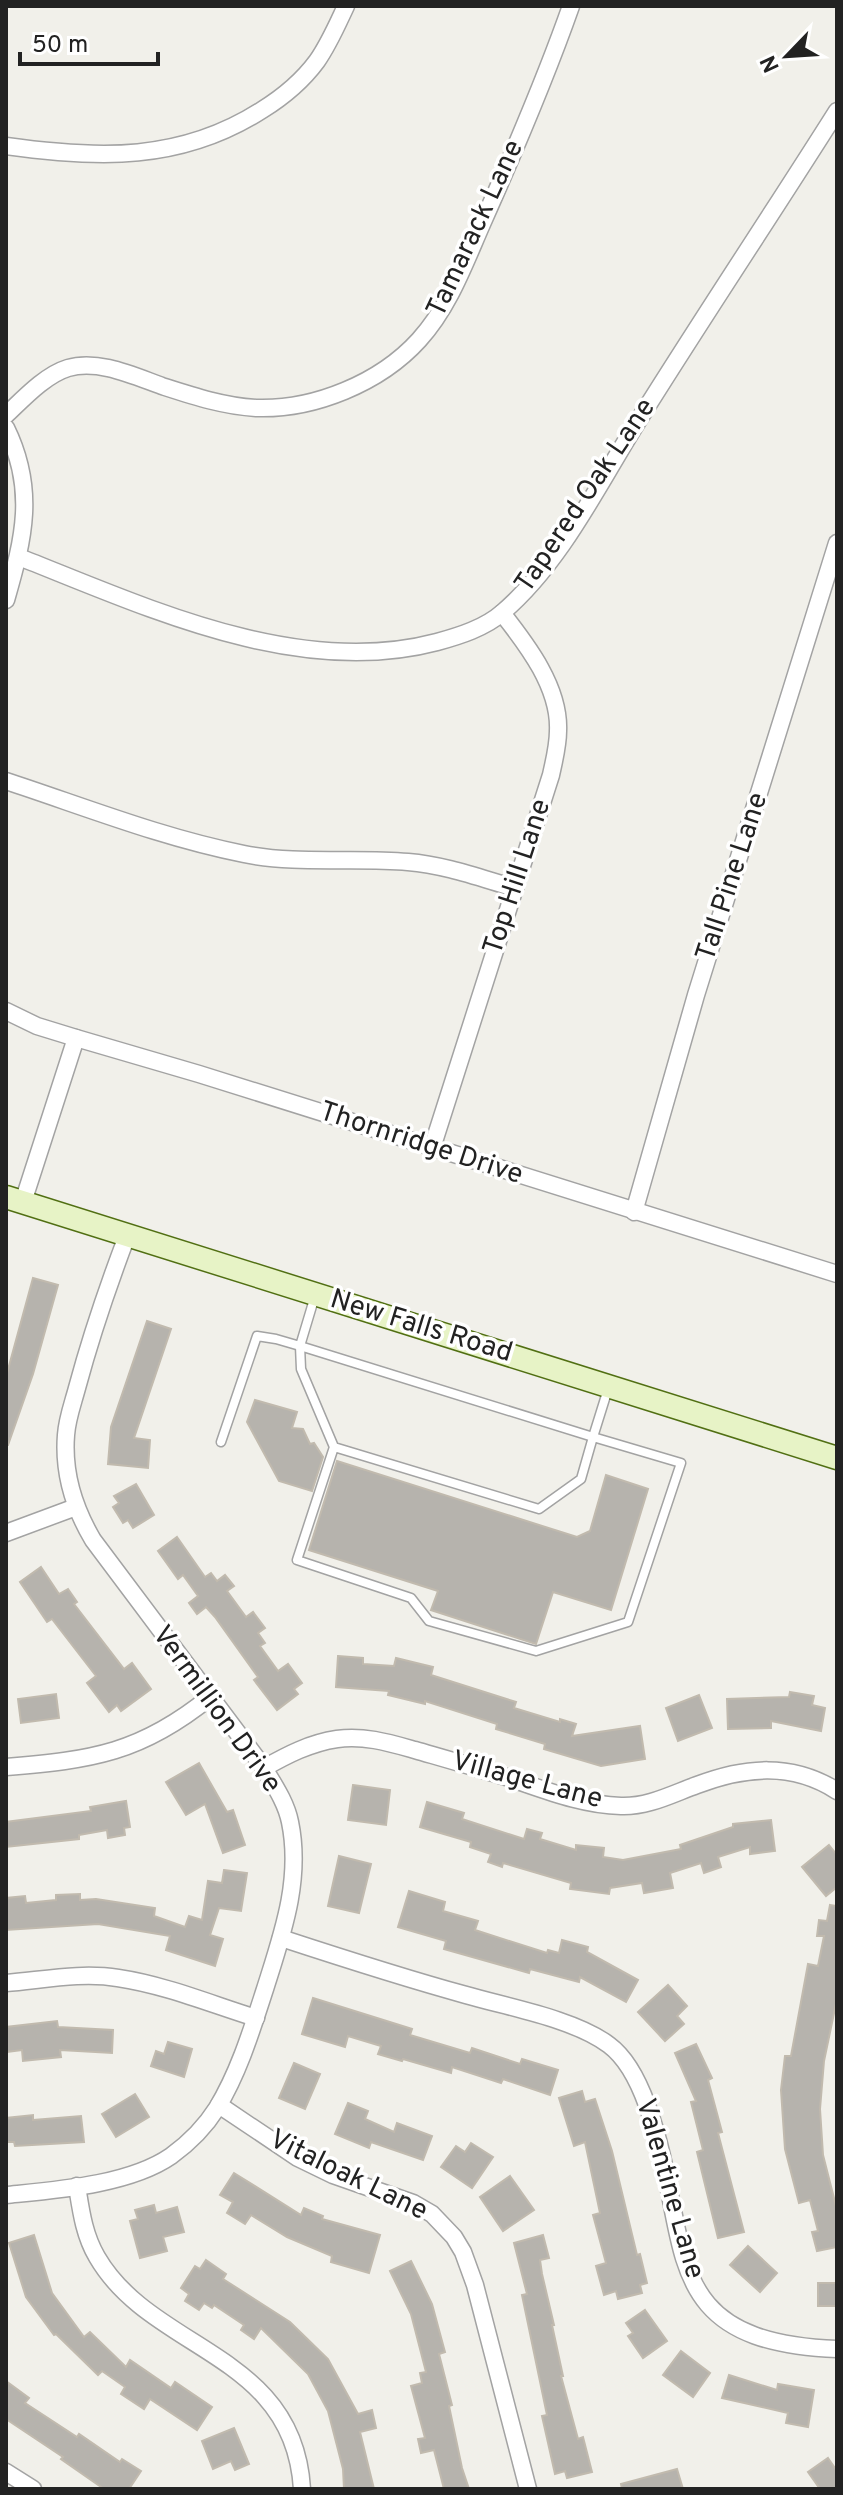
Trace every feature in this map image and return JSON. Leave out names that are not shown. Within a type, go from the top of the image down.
[{"type":"main road","name":"New Falls Road","points":[[14,1200],[837,1458]]},
{"type":"street","points":[[6,146],[115,154],[157,151],[211,137],[244,122],[299,81],[328,43],[346,6]]},
{"type":"street","name":"Tamarack Lane","points":[[6,415],[55,375],[81,366],[128,374],[201,399],[258,408],[316,400],[354,386],[384,370],[419,340],[447,302],[545,77],[571,6]]},
{"type":"street","name":"Tapered Oak Lane","points":[[19,557],[147,607],[222,632],[266,642],[333,650],[379,651],[417,647],[456,637],[490,622],[542,570],[575,523],[837,111]]},
{"type":"street","points":[[6,428],[17,452],[26,502],[19,557],[6,600]]},
{"type":"street","name":"Tall Pine Lane","points":[[634,1212],[696,995],[837,543]]},
{"type":"street","name":"Top Hill Lane","points":[[432,1148],[551,775],[558,729],[556,710],[545,680],[532,655],[502,613]]},
{"type":"street","points":[[6,781],[166,834],[246,854],[285,859],[409,862],[515,888]]},
{"type":"street","name":"Thornridge Drive","points":[[6,1011],[37,1026],[634,1212],[836,1270]]},
{"type":"street","points":[[14,1200],[76,1038]]},
{"type":"street","name":"Vermillion Drive","points":[[6,2195],[77,2186],[151,2168],[191,2140],[219,2105],[235,2073],[281,1938],[293,1883],[293,1852],[287,1811],[264,1768],[110,1564],[86,1529],[76,1507],[66,1457],[66,1432],[103,1300],[127,1236]]},
{"type":"street","points":[[6,1533],[76,1507]]},
{"type":"street","points":[[6,1767],[94,1756],[134,1745],[166,1730],[210,1697]]},
{"type":"street","name":"Village Lane","points":[[264,1768],[315,1743],[356,1737],[431,1755],[588,1802],[622,1806],[661,1799],[733,1773],[755,1770],[779,1770],[804,1775],[837,1791]]},
{"type":"street","name":"Valentine Lane","points":[[281,1938],[418,1982],[574,2026],[610,2046],[628,2065],[641,2088],[653,2122],[677,2230],[692,2281],[704,2302],[715,2315],[751,2334],[802,2346],[837,2349]]},
{"type":"street","points":[[6,1983],[71,1976],[115,1977],[256,2018]]},
{"type":"street","name":"Vitaloak Lane","points":[[219,2105],[298,2158],[333,2175],[413,2203],[432,2214],[454,2237],[475,2285],[528,2489]]},
{"type":"street","points":[[77,2186],[88,2238],[97,2258],[141,2305],[223,2360],[271,2403],[289,2433],[297,2455],[302,2489]]},
{"type":"street","points":[[6,2472],[33,2489]]},
{"type":"lane","points":[[221,1442],[257,1336],[300,1346],[681,1463],[628,1622],[536,1651],[429,1621],[411,1598],[297,1560],[334,1447],[301,1369],[300,1346],[315,1295]]},
{"type":"lane","points":[[334,1447],[539,1509],[581,1479],[609,1385]]},
{"type":"building","points":[[33,1278],[58,1285],[33,1374],[6,1445],[6,1377]]},
{"type":"building","points":[[147,1321],[171,1329],[134,1438],[150,1440],[148,1468],[108,1464],[111,1427]]},
{"type":"building","points":[[255,1400],[297,1412],[292,1428],[303,1429],[310,1444],[314,1443],[323,1457],[312,1491],[279,1481],[247,1422]]},
{"type":"building","points":[[337,1461],[577,1537],[590,1531],[606,1475],[648,1489],[611,1610],[553,1592],[536,1644],[431,1610],[438,1591],[309,1550]]},
{"type":"building","points":[[136,1484],[154,1515],[133,1528],[128,1520],[123,1523],[113,1507],[119,1503],[114,1496]]},
{"type":"building","points":[[177,1537],[205,1577],[211,1573],[217,1581],[225,1575],[234,1586],[227,1591],[246,1617],[253,1612],[265,1628],[258,1633],[265,1643],[260,1646],[278,1671],[288,1664],[302,1683],[294,1689],[298,1694],[277,1710],[254,1680],[258,1677],[215,1617],[206,1607],[197,1614],[189,1603],[198,1596],[183,1575],[178,1579],[158,1551]]},
{"type":"building","points":[[41,1567],[59,1594],[68,1589],[77,1602],[74,1604],[124,1669],[132,1663],[151,1689],[121,1711],[117,1705],[109,1712],[87,1683],[96,1676],[52,1619],[47,1622],[20,1582]]},
{"type":"building","points":[[338,1656],[363,1658],[363,1664],[394,1666],[396,1658],[433,1667],[431,1675],[516,1702],[514,1708],[576,1724],[572,1736],[640,1726],[645,1759],[601,1766],[544,1749],[545,1744],[496,1729],[497,1724],[425,1701],[425,1704],[388,1695],[389,1691],[336,1687]]},
{"type":"building","points":[[790,1692],[814,1696],[812,1705],[825,1708],[821,1731],[771,1721],[771,1728],[728,1729],[727,1699],[789,1697]]},
{"type":"building","points":[[56,1694],[59,1718],[21,1723],[18,1699]]},
{"type":"building","points":[[699,1695],[712,1728],[678,1741],[666,1708]]},
{"type":"building","points":[[199,1763],[227,1812],[233,1810],[245,1845],[223,1853],[205,1804],[186,1815],[166,1782]]},
{"type":"building","points":[[353,1785],[390,1790],[386,1825],[348,1820]]},
{"type":"building","points":[[126,1801],[130,1827],[124,1828],[125,1835],[108,1838],[107,1830],[79,1835],[79,1839],[6,1847],[6,1822],[91,1811],[90,1807]]},
{"type":"building","points":[[427,1802],[464,1813],[462,1819],[524,1839],[527,1829],[542,1833],[540,1839],[576,1850],[576,1845],[604,1848],[603,1857],[623,1860],[681,1849],[680,1845],[733,1827],[733,1824],[771,1820],[775,1851],[750,1854],[750,1847],[718,1857],[721,1867],[704,1873],[701,1863],[670,1873],[673,1888],[644,1893],[642,1883],[610,1888],[609,1894],[570,1889],[571,1883],[503,1863],[502,1867],[488,1862],[491,1854],[470,1847],[471,1842],[420,1827]]},
{"type":"building","points":[[829,1845],[837,1855],[837,1887],[826,1896],[802,1867]]},
{"type":"building","points":[[339,1856],[371,1864],[359,1913],[328,1906]]},
{"type":"building","points":[[224,1870],[247,1873],[241,1911],[219,1908],[210,1935],[223,1939],[215,1966],[166,1950],[170,1936],[98,1924],[6,1930],[6,1898],[25,1896],[26,1903],[56,1900],[56,1895],[80,1894],[80,1900],[96,1899],[155,1908],[154,1916],[185,1927],[189,1916],[202,1920],[208,1881],[222,1883]]},
{"type":"building","points":[[409,1891],[445,1902],[443,1911],[478,1921],[475,1930],[547,1953],[548,1950],[559,1953],[562,1940],[588,1947],[587,1952],[638,1980],[626,2002],[580,1977],[579,1982],[530,1969],[529,1973],[444,1949],[446,1941],[398,1927]]},
{"type":"building","points":[[830,1905],[837,1906],[837,1999],[824,2061],[820,2109],[823,2155],[837,2210],[837,2247],[817,2251],[812,2232],[818,2231],[810,2200],[799,2203],[785,2149],[781,2090],[785,2056],[791,2056],[808,1964],[818,1966],[824,1936],[817,1936],[819,1920],[827,1921]]},
{"type":"building","points":[[668,1985],[687,2006],[677,2016],[684,2024],[665,2041],[638,2012]]},
{"type":"building","points":[[313,1998],[412,2029],[410,2035],[470,2053],[472,2048],[520,2064],[522,2059],[558,2070],[550,2095],[503,2079],[501,2083],[452,2067],[451,2073],[378,2054],[381,2046],[348,2036],[345,2047],[302,2034]]},
{"type":"building","points":[[57,2021],[58,2027],[113,2030],[112,2053],[60,2050],[61,2057],[23,2061],[22,2050],[6,2052],[6,2027]]},
{"type":"building","points":[[168,2042],[192,2049],[184,2077],[151,2066],[156,2051],[164,2054]]},
{"type":"building","points":[[696,2044],[712,2078],[708,2080],[722,2132],[718,2133],[744,2232],[718,2238],[697,2152],[703,2150],[691,2102],[696,2101],[675,2053]]},
{"type":"building","points":[[294,2063],[320,2074],[305,2109],[279,2098]]},
{"type":"building","points":[[582,2091],[585,2102],[595,2099],[647,2283],[640,2285],[642,2293],[618,2299],[616,2291],[604,2295],[596,2266],[606,2263],[593,2215],[600,2213],[585,2142],[574,2146],[559,2098]]},
{"type":"building","points":[[135,2094],[149,2117],[116,2137],[102,2114]]},
{"type":"building","points":[[348,2103],[368,2111],[365,2119],[394,2132],[397,2123],[432,2136],[423,2160],[371,2142],[369,2148],[335,2134]]},
{"type":"building","points":[[33,2115],[33,2120],[81,2116],[84,2142],[15,2146],[14,2142],[6,2142],[6,2118]]},
{"type":"building","points":[[471,2143],[493,2157],[472,2188],[441,2167],[456,2146],[465,2152]]},
{"type":"building","points":[[234,2173],[301,2215],[304,2208],[323,2216],[322,2219],[380,2235],[369,2273],[331,2262],[332,2256],[287,2237],[251,2215],[245,2224],[227,2213],[233,2202],[220,2195]]},
{"type":"building","points":[[510,2176],[534,2210],[503,2231],[480,2197]]},
{"type":"building","points":[[154,2205],[156,2213],[177,2207],[184,2232],[163,2237],[167,2251],[140,2258],[130,2221],[138,2219],[135,2210]]},
{"type":"building","points":[[34,2235],[52,2293],[84,2337],[90,2332],[126,2367],[130,2360],[171,2388],[175,2382],[212,2407],[197,2430],[150,2399],[144,2409],[121,2394],[125,2387],[102,2371],[98,2375],[54,2335],[26,2297],[9,2243]]},
{"type":"building","points":[[543,2235],[549,2258],[540,2260],[561,2376],[578,2439],[583,2437],[592,2472],[567,2478],[565,2471],[555,2474],[542,2416],[547,2415],[522,2295],[527,2294],[514,2243]]},
{"type":"building","points":[[748,2246],[777,2273],[760,2292],[730,2265]]},
{"type":"building","points":[[206,2260],[226,2274],[223,2279],[290,2322],[328,2359],[358,2414],[372,2410],[376,2428],[360,2432],[374,2489],[344,2489],[343,2469],[328,2411],[308,2374],[261,2328],[254,2339],[241,2330],[244,2325],[214,2305],[212,2308],[204,2303],[199,2310],[185,2301],[189,2294],[181,2288],[195,2266],[200,2269]]},
{"type":"building","points":[[411,2261],[432,2304],[445,2352],[439,2354],[469,2489],[444,2489],[434,2450],[421,2453],[418,2439],[425,2438],[411,2386],[422,2383],[420,2373],[426,2372],[411,2314],[390,2271]]},
{"type":"building","points":[[818,2283],[837,2283],[837,2306],[818,2306]]},
{"type":"building","points":[[645,2310],[667,2341],[643,2358],[628,2336],[633,2333],[626,2323]]},
{"type":"building","points":[[681,2351],[710,2373],[693,2397],[663,2375]]},
{"type":"building","points":[[729,2375],[777,2390],[778,2384],[814,2390],[808,2427],[786,2423],[788,2413],[722,2398]]},
{"type":"building","points":[[6,2381],[29,2398],[25,2403],[77,2437],[79,2434],[120,2462],[122,2459],[141,2471],[129,2489],[104,2489],[6,2419]]},
{"type":"building","points":[[234,2428],[249,2464],[235,2470],[231,2461],[213,2469],[202,2441]]},
{"type":"building","points":[[828,2458],[837,2471],[837,2489],[820,2489],[808,2472]]},
{"type":"building","points":[[677,2469],[683,2489],[622,2489],[621,2484]]}]
